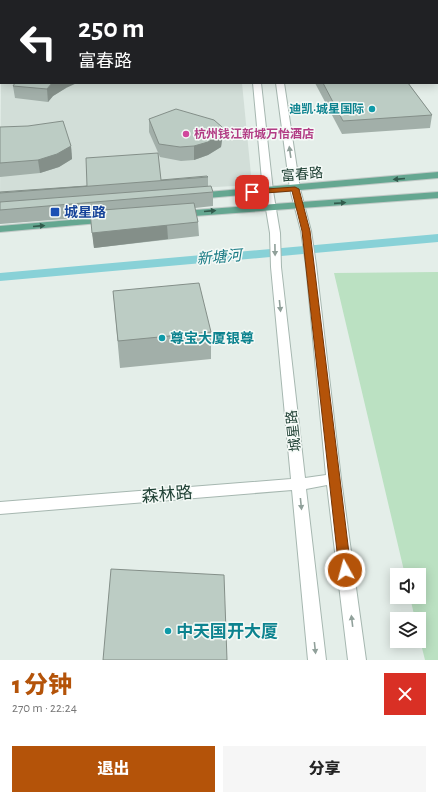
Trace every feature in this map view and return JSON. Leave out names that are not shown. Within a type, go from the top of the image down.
[{"type":"main road","name":"富春路","points":[[189,197],[295,189],[438,175]]},
{"type":"main road","points":[[169,215],[271,206],[438,196]]},
{"type":"main road","points":[[0,229],[114,219]]},
{"type":"street","name":"城星路","points":[[257,84],[268,191],[275,233],[276,267],[317,660]]},
{"type":"street","points":[[280,84],[295,189],[306,231],[311,265],[334,479],[357,660]]},
{"type":"street","name":"森林路","points":[[0,508],[299,484],[334,479]]},
{"type":"shaded area","points":[[1,84],[242,84],[252,185],[0,199]]},
{"type":"green space","points":[[438,272],[438,660],[425,660],[422,648],[426,648],[426,612],[413,612],[412,604],[426,604],[426,568],[403,568],[334,273]]},
{"type":"building","points":[[14,84],[51,84],[47,89],[13,86]]},
{"type":"building","name":"迪凯·城星国际","points":[[324,84],[409,84],[432,115],[343,121]]},
{"type":"building","points":[[176,109],[214,120],[222,127],[221,134],[208,142],[194,146],[180,147],[159,144],[149,119]]},
{"type":"building","points":[[63,121],[71,146],[57,154],[38,160],[0,163],[0,127],[28,126]]},
{"type":"building","points":[[158,153],[161,180],[208,177],[0,193],[87,186],[86,158]]},
{"type":"building","points":[[211,186],[213,192],[0,210],[0,202]]},
{"type":"building","points":[[194,203],[198,222],[92,233],[90,211]]},
{"type":"building","points":[[199,283],[211,332],[118,341],[113,291]]},
{"type":"building","name":"中天国开大厦","points":[[111,569],[224,575],[227,660],[103,660]]},
{"type":"waterway","name":"新塘河","points":[[0,277],[438,238]]},
{"type":"place","name":"迪凯·城星国际","points":[[372,109]]},
{"type":"place","name":"杭州钱江新城万怡酒店","points":[[186,134]]},
{"type":"place","name":"城星路","points":[[55,212]]},
{"type":"place","name":"尊宝大厦银尊","points":[[162,338]]},
{"type":"place","name":"中天国开大厦","points":[[168,631]]},
{"type":"route","points":[[252,192],[295,189],[306,231],[345,570]]}]
